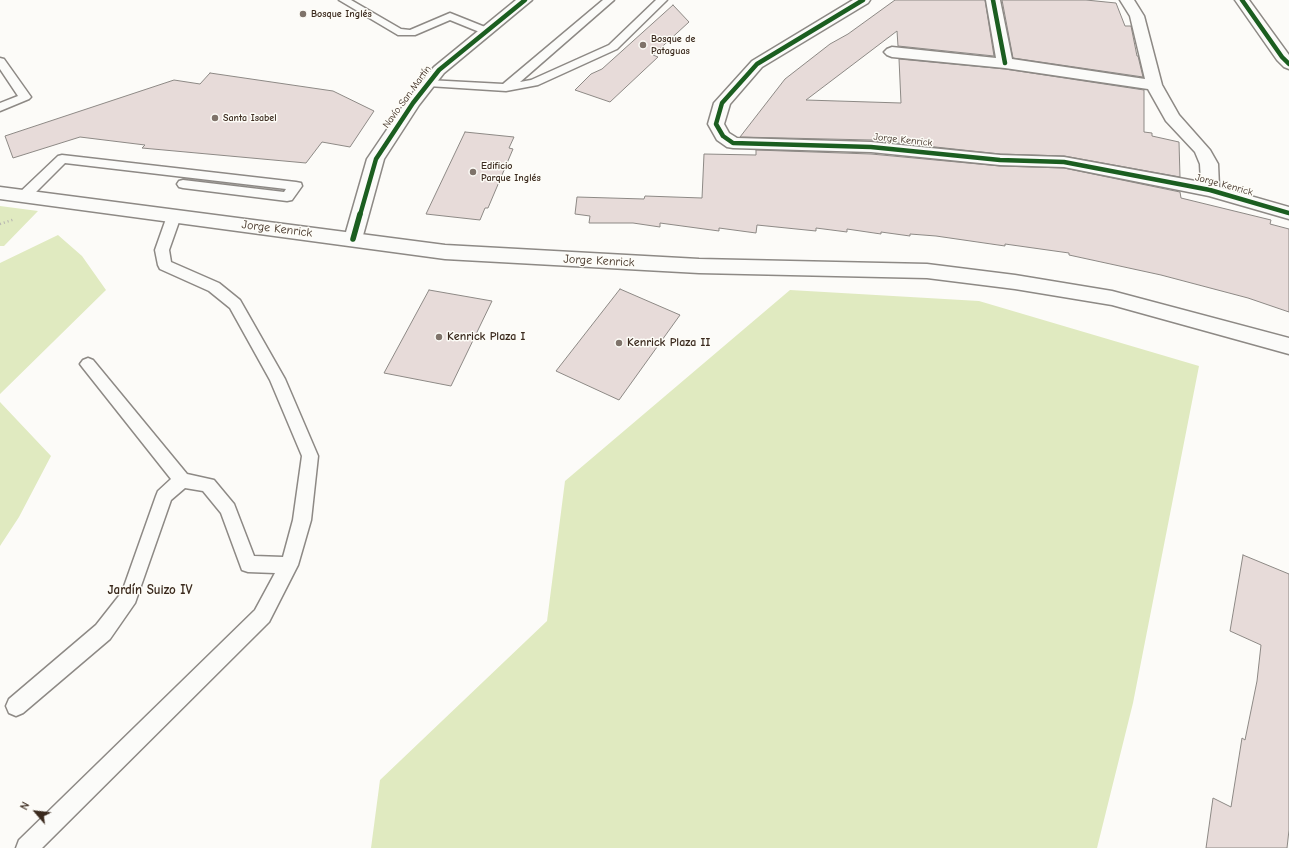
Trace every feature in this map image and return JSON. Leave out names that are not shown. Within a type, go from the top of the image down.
[{"type":"street","name":"Navío San Martín","points":[[352,239],[376,159],[428,83],[439,70],[525,0]]},
{"type":"street","name":"Jorge Kenrick","points":[[863,0],[757,64],[722,103],[716,124],[723,136],[733,143],[871,147],[1000,160],[1064,162],[1210,190],[1289,213]]},
{"type":"street","points":[[993,0],[1005,63]]},
{"type":"street","name":"Jorge Kenrick","points":[[1127,0],[1137,16],[1154,85],[1172,117],[1202,150],[1209,164],[1210,190]]},
{"type":"street","points":[[1242,0],[1282,57],[1289,64]]},
{"type":"street","points":[[892,52],[1005,63],[1154,85]]},
{"type":"street","name":"Jorge Kenrick","points":[[0,193],[445,252],[699,266],[927,271],[1015,282],[1112,298],[1289,346]]},
{"type":"lane","points":[[344,0],[398,32],[411,33],[450,16],[486,31]]},
{"type":"lane","points":[[506,88],[609,0]]},
{"type":"lane","points":[[428,83],[506,88],[534,83],[613,47],[662,0]]},
{"type":"lane","points":[[0,61],[25,98],[0,108]]},
{"type":"lane","points":[[24,196],[62,159],[296,186],[287,197],[67,169],[42,179]]},
{"type":"lane","points":[[27,848],[262,616],[289,565],[302,520],[310,456],[277,379],[235,304],[214,287],[165,265],[162,250],[174,216]]},
{"type":"lane","points":[[88,364],[182,480],[208,485],[228,509],[248,564],[289,565]]},
{"type":"lane","points":[[16,706],[103,632],[129,597],[164,496],[182,480]]},
{"type":"green space","points":[[0,206],[38,211],[4,246],[0,246]]},
{"type":"green space","points":[[58,235],[82,256],[106,290],[0,394],[0,263]]},
{"type":"green space","points":[[790,290],[979,301],[1199,366],[1133,703],[1097,848],[371,848],[380,780],[547,621],[565,481]]},
{"type":"green space","points":[[0,402],[51,456],[19,517],[0,546]]},
{"type":"building","points":[[895,0],[985,0],[994,56],[898,46],[897,31],[806,100],[901,103],[899,59],[1005,69],[1144,90],[1144,132],[1152,133],[1152,136],[1179,142],[1180,177],[1064,156],[1000,154],[871,140],[740,137],[785,79],[830,44],[848,34]]},
{"type":"building","points":[[1002,0],[1086,0],[1116,3],[1125,26],[1131,26],[1143,77],[1013,58]]},
{"type":"building","name":"Bosque de Pataguas","points":[[673,5],[689,22],[653,55],[658,57],[610,102],[575,90],[591,74],[602,69]]},
{"type":"building","name":"Santa Isabel","points":[[210,73],[333,91],[374,111],[350,147],[322,142],[306,163],[142,148],[145,145],[80,137],[13,158],[5,136],[174,80],[200,84]]},
{"type":"building","name":"Edificio Parque Inglés","points":[[465,132],[514,137],[509,148],[513,149],[488,208],[485,208],[480,220],[426,214]]},
{"type":"building","points":[[756,150],[871,154],[1000,166],[1064,168],[1180,192],[1181,198],[1271,220],[1270,224],[1289,229],[1289,312],[1248,298],[1161,275],[1069,255],[1069,253],[1005,244],[1005,246],[936,236],[910,234],[910,236],[881,232],[881,234],[847,229],[847,232],[816,228],[816,231],[757,225],[756,233],[719,228],[719,231],[660,223],[660,227],[633,223],[589,223],[590,216],[575,214],[577,197],[644,199],[645,196],[702,198],[704,154],[756,155]]},
{"type":"building","name":"Kenrick Plaza II","points":[[620,289],[680,315],[619,400],[556,371]]},
{"type":"building","name":"Kenrick Plaza I","points":[[429,290],[492,301],[451,386],[384,373]]},
{"type":"building","points":[[1243,555],[1289,574],[1289,830],[1287,848],[1206,848],[1213,798],[1231,807],[1242,738],[1245,740],[1257,681],[1261,645],[1230,631]]},
{"type":"cycle path","points":[[353,239],[376,159],[413,103],[439,70],[525,0]]},
{"type":"cycle path","points":[[863,0],[757,64],[722,103],[716,124],[723,136],[733,143],[871,147],[1000,160],[1064,162],[1210,190],[1289,213]]},
{"type":"cycle path","points":[[993,0],[1005,63]]},
{"type":"cycle path","points":[[1242,0],[1282,57],[1289,64]]},
{"type":"place","name":"Bosque Inglés","points":[[303,14]]},
{"type":"place","name":"Bosque de Pataguas","points":[[643,45]]},
{"type":"place","name":"Santa Isabel","points":[[215,118]]},
{"type":"place","name":"Edificio Parque Inglés","points":[[473,172]]},
{"type":"place","name":"Kenrick Plaza I","points":[[439,337]]},
{"type":"place","name":"Kenrick Plaza II","points":[[619,343]]},
{"type":"district","name":"Jardín Suizo IV","points":[[150,590]]}]
